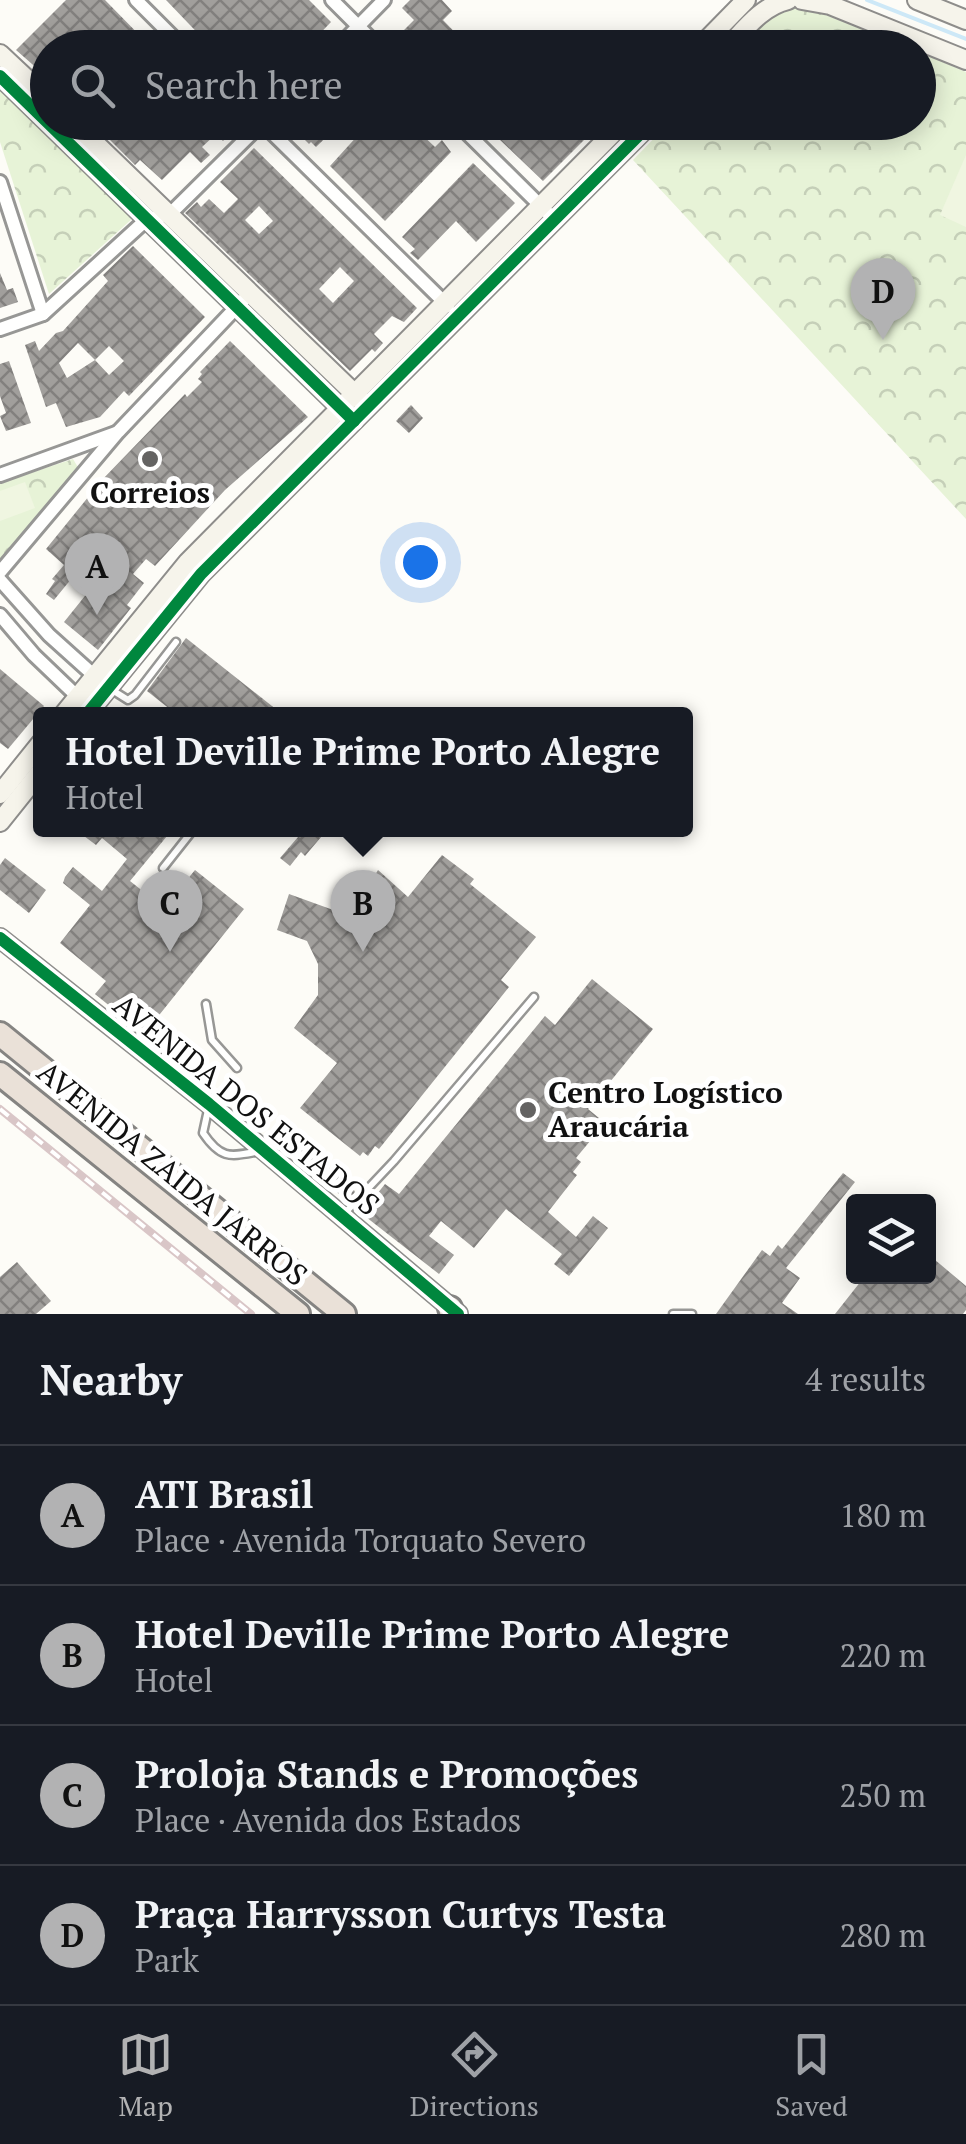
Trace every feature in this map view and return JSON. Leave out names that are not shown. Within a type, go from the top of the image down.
[{"type":"highway","name":"AVENIDA ZAIDA JARROS","points":[[0,1034],[344,1314]]},
{"type":"highway","name":"AVENIDA ZAIDA JARROS","points":[[0,1074],[298,1314]]},
{"type":"street","points":[[136,0],[166,30]]},
{"type":"street","points":[[332,0],[362,30]]},
{"type":"street","points":[[354,30],[384,0]]},
{"type":"street","points":[[717,30],[746,0]]},
{"type":"street","points":[[744,30],[760,14],[788,0],[830,5],[892,30]]},
{"type":"street","points":[[917,0],[966,20]]},
{"type":"street","points":[[936,48],[966,60]]},
{"type":"street","points":[[0,54],[30,82]]},
{"type":"street","points":[[0,76],[30,106]]},
{"type":"street","points":[[65,140],[146,220],[361,400]]},
{"type":"street","points":[[92,140],[170,214],[347,414]]},
{"type":"street","points":[[0,329],[42,314],[146,220],[170,214],[245,140]]},
{"type":"street","points":[[279,140],[451,310]]},
{"type":"street","points":[[474,140],[548,213]]},
{"type":"street","points":[[548,213],[609,140]]},
{"type":"street","points":[[88,707],[102,682],[267,495],[548,213],[631,140]]},
{"type":"street","points":[[0,182],[42,314]]},
{"type":"street","points":[[102,682],[50,635],[0,576],[118,432],[244,299]]},
{"type":"street","points":[[0,475],[118,432]]},
{"type":"street","points":[[0,615],[85,707]]},
{"type":"street","points":[[0,822],[9,793],[33,755]]},
{"type":"street","points":[[9,793],[33,777]]},
{"type":"street","name":"AVENIDA DOS ESTADOS","points":[[0,938],[209,1104],[453,1312]]},
{"type":"lane","points":[[102,682],[128,700],[176,642]]},
{"type":"lane","points":[[163,868],[187,837]]},
{"type":"lane","points":[[342,1216],[534,997]]},
{"type":"lane","points":[[206,1004],[212,1040],[237,1068]]},
{"type":"lane","points":[[209,1104],[203,1134],[214,1149],[229,1156],[265,1151]]},
{"type":"lane","points":[[673,1314],[692,1314]]},
{"type":"green space","points":[[794,8],[813,10],[863,30],[758,30],[773,14]]},
{"type":"green space","points":[[936,59],[966,72],[966,519],[633,160],[652,140],[936,140]]},
{"type":"green space","points":[[0,89],[30,118],[30,140],[53,140],[133,218],[49,294],[0,142]]},
{"type":"green space","points":[[966,155],[966,227],[940,215]]},
{"type":"green space","points":[[73,459],[79,469],[0,560],[0,483]]},
{"type":"green space","points":[[25,482],[35,508],[0,521],[0,491]]},
{"type":"building","points":[[66,0],[105,0],[134,30],[36,30]]},
{"type":"building","points":[[166,0],[309,0],[331,22],[323,30],[195,30]]},
{"type":"building","points":[[410,0],[442,0],[452,11],[443,20],[453,30],[404,30],[414,20],[402,8]]},
{"type":"building","points":[[30,36],[30,62],[16,50]]},
{"type":"building","points":[[110,140],[210,140],[202,147],[210,155],[201,163],[190,152],[162,180],[140,160],[135,165]]},
{"type":"building","points":[[354,140],[428,140],[435,147],[442,140],[451,152],[385,221],[330,166]]},
{"type":"building","points":[[500,140],[584,140],[543,181]]},
{"type":"building","points":[[254,148],[417,308],[404,322],[392,316],[374,334],[383,343],[350,371],[185,213],[197,202],[201,207],[209,199],[224,213],[238,199],[220,182]],"holes":[[[259,206],[273,221],[259,234],[245,220]],[[340,267],[354,281],[333,303],[319,289]]]},
{"type":"building","points":[[473,163],[515,203],[476,242],[456,221],[418,260],[410,253],[415,249],[402,237]]},
{"type":"building","points":[[133,246],[205,317],[129,396],[124,391],[100,417],[66,427],[56,403],[46,407],[25,345],[35,341],[39,351],[63,331],[108,281],[103,275]],"holes":[[[78,343],[95,360],[67,378],[59,363]],[[109,346],[124,361],[109,375],[95,360]]]},
{"type":"building","points":[[0,273],[7,290],[13,288],[18,302],[0,308]]},
{"type":"building","points":[[230,341],[308,417],[225,490],[155,566],[146,559],[133,574],[144,583],[127,605],[131,608],[98,650],[64,622],[97,581],[81,567],[54,600],[46,594],[64,565],[46,549],[102,480],[185,394],[187,397],[202,382],[198,379],[200,372]]},
{"type":"building","points":[[9,361],[31,423],[6,431],[0,416],[6,413],[0,396],[0,364]]},
{"type":"building","points":[[411,405],[423,418],[409,433],[396,421]]},
{"type":"building","points":[[186,638],[273,707],[167,707],[147,691]]},
{"type":"building","points":[[0,669],[44,706],[33,707],[33,719],[8,749],[0,743]]},
{"type":"building","points":[[85,837],[166,837],[130,881],[164,908],[195,870],[244,909],[144,1034],[95,994],[106,981],[60,943],[90,905],[63,883],[65,877],[73,867],[102,891],[127,859],[102,838],[96,845]]},
{"type":"building","points":[[298,837],[321,837],[290,866],[280,858]]},
{"type":"building","points":[[442,855],[474,879],[470,884],[536,937],[501,980],[509,987],[379,1149],[375,1146],[368,1156],[363,1152],[360,1156],[300,1108],[337,1063],[294,1028],[318,995],[318,964],[307,941],[277,930],[289,894],[336,911],[368,871],[375,875],[378,870],[408,897]]},
{"type":"building","points":[[5,858],[46,890],[29,913],[0,890],[0,865]]},
{"type":"building","name":"Centro Logístico Araucária","points":[[592,979],[653,1029],[588,1109],[605,1123],[576,1158],[581,1162],[573,1172],[577,1175],[548,1212],[576,1237],[593,1216],[608,1228],[569,1276],[554,1264],[562,1254],[506,1209],[474,1248],[441,1221],[429,1236],[454,1255],[439,1274],[357,1210],[366,1201],[369,1204],[385,1184],[399,1194],[545,1016],[555,1025]]},
{"type":"building","points":[[299,1144],[352,1186],[355,1192],[347,1201],[292,1153]]},
{"type":"building","points":[[843,1173],[855,1182],[786,1268],[800,1278],[782,1303],[798,1314],[716,1314],[762,1250],[770,1256],[778,1245],[782,1249]]},
{"type":"building","points":[[936,1261],[966,1286],[963,1314],[835,1314],[859,1284],[936,1284]]},
{"type":"building","points":[[17,1262],[51,1301],[36,1314],[0,1314],[0,1277]]},
{"type":"waterway","points":[[867,0],[966,39]]},
{"type":"railway","points":[[0,1109],[251,1314]]},
{"type":"cycle path","points":[[0,76],[30,105]]},
{"type":"cycle path","points":[[66,140],[354,421]]},
{"type":"cycle path","points":[[93,707],[201,574],[634,140]]},
{"type":"cycle path","points":[[0,938],[209,1104],[458,1314]]},
{"type":"place","name":"Praça Harrysson Curtys Testa","points":[[883,340]]},
{"type":"place","name":"Correios","points":[[150,459]]},
{"type":"place","name":"ATI Brasil","points":[[97,615]]},
{"type":"place","name":"Proloja Stands e Promoções","points":[[170,952]]},
{"type":"place","name":"Hotel Deville Prime Porto Alegre","points":[[363,952]]},
{"type":"place","name":"Centro Logístico Araucária","points":[[528,1110]]}]
